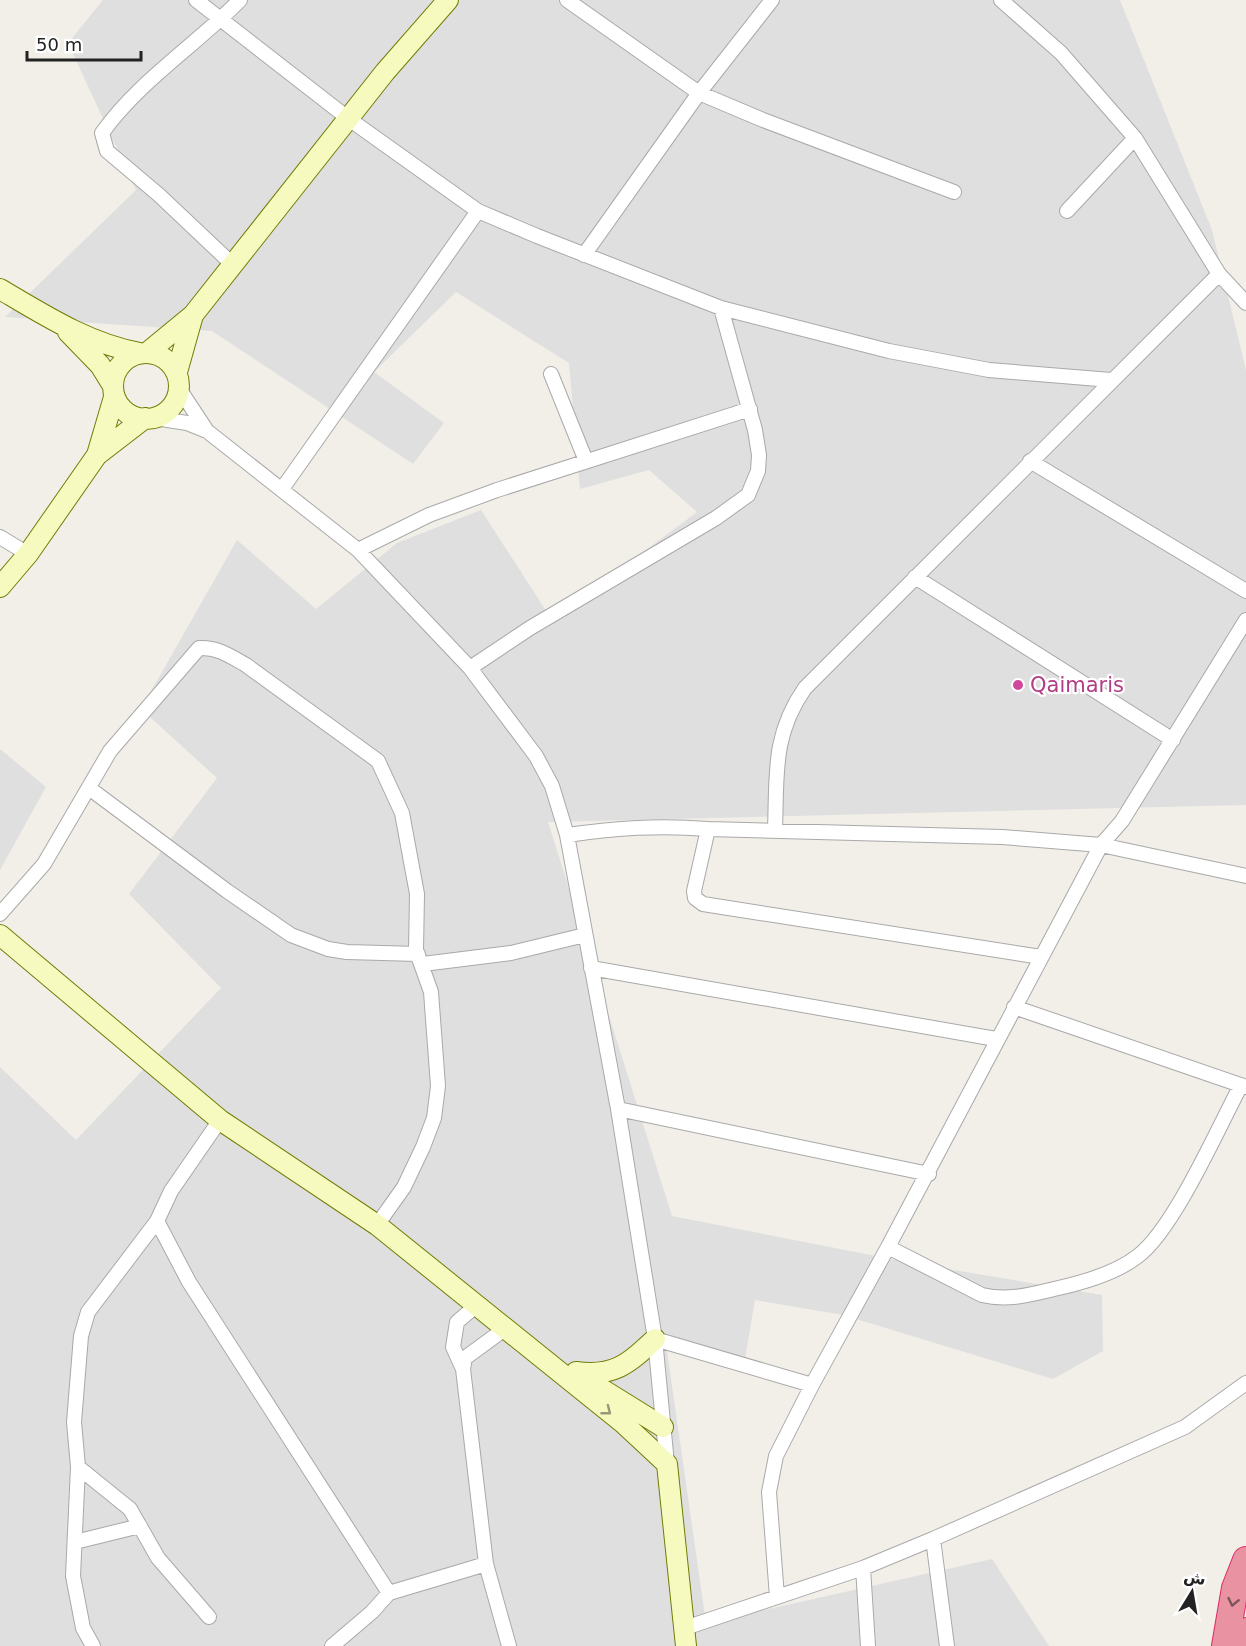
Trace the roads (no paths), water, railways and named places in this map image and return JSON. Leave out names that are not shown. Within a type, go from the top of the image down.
[{"type":"highway","points":[[1225,1646],[1235,1588],[1246,1560]]},
{"type":"highway","points":[[1244,1646],[1246,1631]]},
{"type":"street","points":[[196,0],[349,119],[478,210],[584,255],[721,308],[889,351],[989,370],[1111,380]]},
{"type":"street","points":[[232,264],[159,195],[107,151],[102,133],[115,115],[240,0]]},
{"type":"street","points":[[0,587],[28,554],[97,454],[113,392],[114,377],[123,361],[144,352],[193,315],[385,72],[448,0]]},
{"type":"street","points":[[567,0],[699,93],[954,192]]},
{"type":"street","points":[[584,255],[699,93],[772,0]]},
{"type":"street","points":[[1001,0],[1061,53],[1135,138],[1219,274],[1246,303]]},
{"type":"street","points":[[1066,211],[1135,138]]},
{"type":"street","points":[[282,489],[478,210]]},
{"type":"street","points":[[775,830],[778,751],[783,724],[794,704],[812,681],[1219,274]]},
{"type":"street","points":[[1,292],[62,326],[112,347],[165,358],[207,431]]},
{"type":"street","points":[[470,668],[530,628],[650,559],[740,503],[754,484],[759,455],[750,409],[721,308]]},
{"type":"street","points":[[97,454],[150,418],[172,408],[193,315]]},
{"type":"street","points":[[62,326],[100,365],[126,413],[135,418],[187,423],[207,431],[358,550],[470,668],[536,756],[552,786],[567,835],[618,1109],[655,1339],[685,1637],[777,1597],[863,1568],[933,1539],[1185,1427],[1246,1383]]},
{"type":"street","points":[[551,374],[586,461]]},
{"type":"street","points":[[358,550],[429,515],[586,461],[750,409]]},
{"type":"street","points":[[1030,461],[1246,591]]},
{"type":"street","points":[[0,537],[28,554]]},
{"type":"street","points":[[915,577],[1173,740]]},
{"type":"street","points":[[777,1597],[770,1508],[771,1473],[776,1455],[812,1385],[929,1174],[996,1039],[1101,845],[1122,821],[1246,620]]},
{"type":"street","points":[[0,914],[44,864],[110,751],[199,648],[226,652],[378,761],[402,813],[411,855],[417,894],[420,959],[431,992],[438,1057],[438,1086],[434,1118],[404,1187],[377,1225]]},
{"type":"street","points":[[89,788],[227,891],[291,934],[337,951],[420,959],[511,953],[585,935]]},
{"type":"street","points":[[567,835],[628,826],[661,825],[708,829],[1002,837],[1101,845],[1246,876]]},
{"type":"street","points":[[708,829],[694,891],[695,898],[703,904],[1041,957]]},
{"type":"street","points":[[0,935],[220,1120],[377,1225],[624,1424],[667,1464]]},
{"type":"street","points":[[591,968],[996,1039]]},
{"type":"street","points":[[888,1247],[982,1295],[997,1298],[1015,1298],[1084,1282],[1123,1266],[1150,1245],[1173,1212],[1244,1086],[1014,1007]]},
{"type":"street","points":[[618,1109],[929,1174]]},
{"type":"street","points":[[93,1646],[83,1628],[77,1607],[73,1576],[78,1467],[74,1422],[81,1336],[88,1312],[157,1221],[177,1183],[220,1120]]},
{"type":"street","points":[[157,1221],[189,1282],[389,1593]]},
{"type":"street","points":[[463,1369],[453,1347],[454,1329],[457,1322],[477,1305]]},
{"type":"street","points":[[506,1328],[465,1358],[463,1369],[486,1564],[509,1646]]},
{"type":"street","points":[[573,1372],[598,1375],[623,1366],[655,1339]]},
{"type":"street","points":[[655,1339],[812,1385]]},
{"type":"street","points":[[546,1360],[573,1372],[663,1427]]},
{"type":"street","points":[[78,1467],[130,1509],[158,1558],[209,1617]]},
{"type":"street","points":[[75,1542],[140,1526]]},
{"type":"street","points":[[933,1539],[947,1646]]},
{"type":"street","points":[[332,1646],[372,1612],[389,1593],[486,1564]]},
{"type":"street","points":[[863,1568],[868,1646]]},
{"type":"place","name":"Qaimaris","points":[[1018,685]]}]
